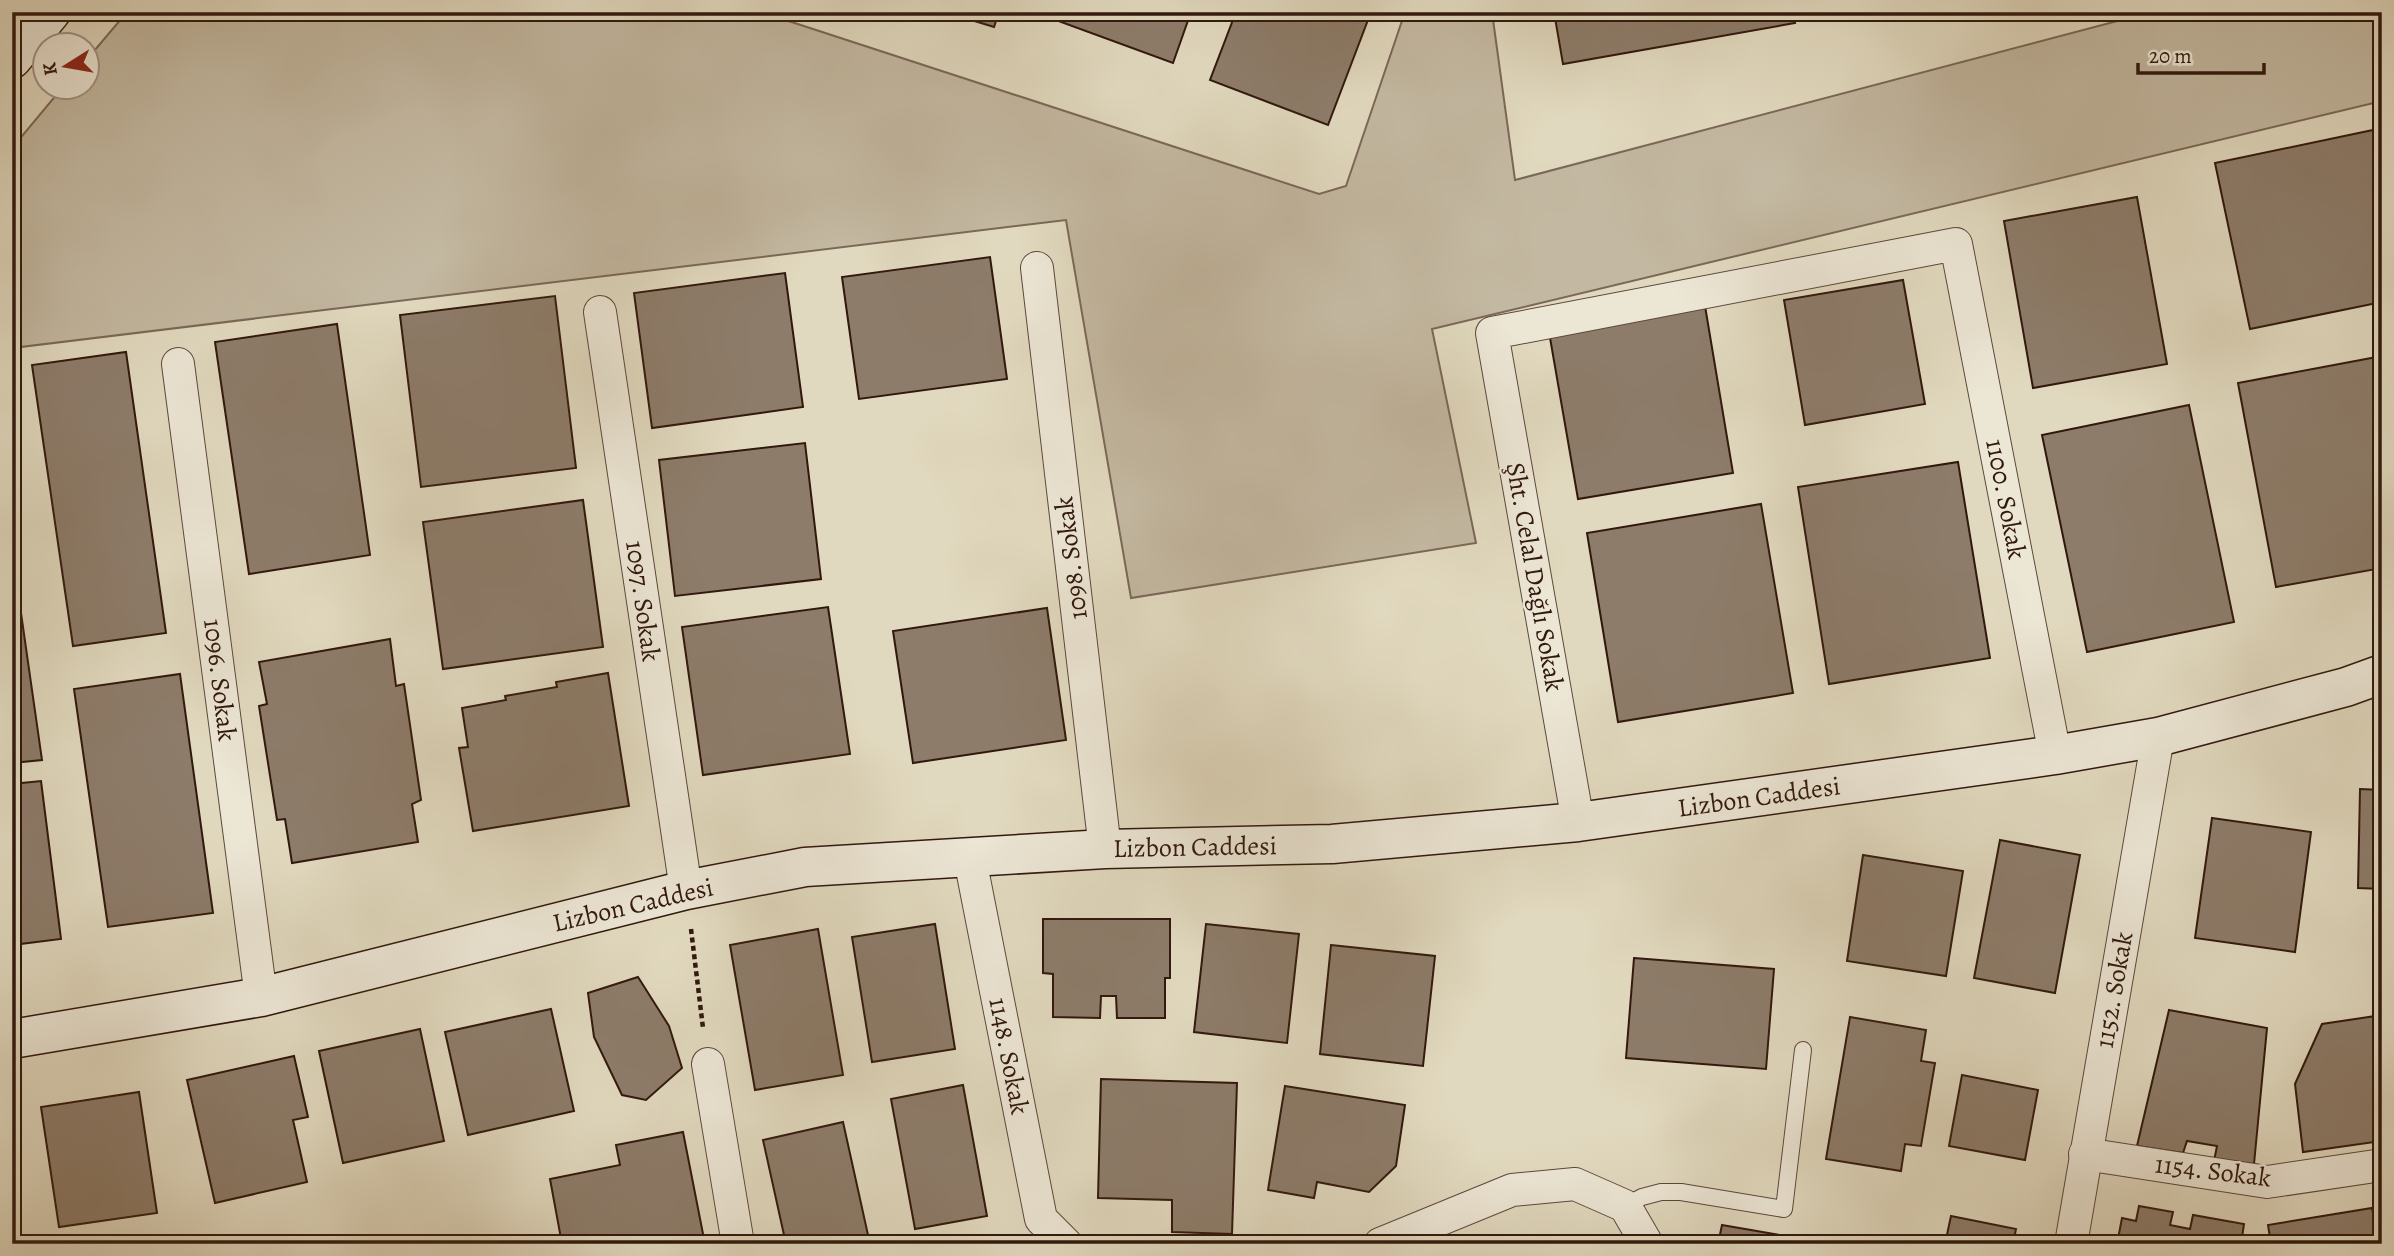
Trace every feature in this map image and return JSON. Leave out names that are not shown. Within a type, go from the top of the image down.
[{"type":"main road","points":[[12,59],[51,12]]},
{"type":"main road","name":"Lizbon Caddesi","points":[[12,1039],[261,997],[686,890],[805,867],[1105,849],[1332,844],[1578,822],[2055,755],[2158,737],[2346,687],[2382,674]]},
{"type":"street","name":"1100. Sokak","points":[[1492,332],[1956,244],[2055,755]]},
{"type":"street","name":"1098. Sokak","points":[[1037,268],[1105,849]]},
{"type":"street","name":"1097. Sokak","points":[[600,312],[686,890]]},
{"type":"street","name":"Şht. Celal Dağlı Sokak","points":[[1492,332],[1578,822]]},
{"type":"street","name":"1096. Sokak","points":[[178,364],[261,997]]},
{"type":"street","name":"1152. Sokak","points":[[2071,1244],[2158,737]]},
{"type":"street","name":"1148. Sokak","points":[[970,859],[1041,1219],[1066,1244]]},
{"type":"street","points":[[708,1064],[738,1244]]},
{"type":"street","name":"1154. Sokak","points":[[2085,1154],[2267,1182],[2382,1166]]},
{"type":"street","points":[[1380,1244],[1513,1190],[1575,1184],[1625,1206],[1647,1244]]},
{"type":"lane","points":[[1625,1206],[1642,1197],[1661,1192],[1681,1192],[1784,1209],[1803,1050]]},
{"type":"path","points":[[686,890],[708,1064]]},
{"type":"shaded area","points":[[127,12],[761,12],[1319,194],[1346,186],[1405,12],[1492,12],[1515,180],[2125,19],[2124,12],[2382,12],[2382,101],[1432,329],[1476,543],[1131,598],[1066,220],[12,348],[12,148],[50,102],[102,102],[102,41]]},
{"type":"building","points":[[945,12],[999,12],[994,27]]},
{"type":"building","points":[[1034,12],[1191,12],[1173,63]]},
{"type":"building","points":[[1236,12],[1371,12],[1328,125],[1210,80]]},
{"type":"building","points":[[1554,12],[1793,12],[1795,23],[1563,64]]},
{"type":"building","points":[[2373,130],[2382,172],[2382,302],[2250,329],[2215,163]]},
{"type":"building","points":[[2137,197],[2167,364],[2033,388],[2004,221]]},
{"type":"building","points":[[990,257],[1007,379],[859,399],[842,277]]},
{"type":"building","points":[[785,273],[803,407],[652,428],[634,293]]},
{"type":"building","points":[[1903,280],[1925,404],[1805,425],[1784,300]]},
{"type":"building","points":[[555,296],[576,468],[421,487],[400,315]]},
{"type":"building","points":[[1705,306],[1733,473],[1578,499],[1549,332]]},
{"type":"building","points":[[337,324],[370,555],[249,574],[215,342]]},
{"type":"building","points":[[126,352],[166,633],[73,646],[32,365]]},
{"type":"building","points":[[2382,356],[2382,568],[2276,587],[2238,383]]},
{"type":"building","points":[[2189,405],[2234,622],[2087,652],[2042,435]]},
{"type":"building","points":[[805,443],[821,579],[675,596],[659,460]]},
{"type":"building","points":[[1958,462],[1990,658],[1829,684],[1798,487]]},
{"type":"building","points":[[583,500],[603,647],[443,669],[423,522]]},
{"type":"building","points":[[1761,504],[1793,693],[1618,722],[1587,533]]},
{"type":"building","points":[[17,585],[42,760],[12,763],[12,586]]},
{"type":"building","points":[[828,607],[850,754],[703,775],[682,627]]},
{"type":"building","points":[[1047,608],[1066,740],[913,763],[893,631]]},
{"type":"building","points":[[390,639],[396,686],[404,684],[421,800],[412,804],[418,842],[292,863],[285,819],[277,820],[259,706],[267,704],[259,662]]},
{"type":"building","points":[[608,673],[629,806],[473,831],[459,748],[468,747],[462,708],[506,700],[505,696],[557,687],[556,682]]},
{"type":"building","points":[[180,674],[213,913],[108,927],[74,689]]},
{"type":"building","points":[[41,781],[61,939],[12,945],[12,784]]},
{"type":"building","points":[[2360,789],[2382,790],[2382,889],[2358,888]]},
{"type":"building","points":[[2212,818],[2311,832],[2295,952],[2195,938]]},
{"type":"building","points":[[2000,840],[2080,855],[2055,993],[1974,978]]},
{"type":"building","points":[[1863,855],[1963,871],[1946,976],[1847,961]]},
{"type":"building","points":[[1043,919],[1170,919],[1170,978],[1165,978],[1165,1018],[1117,1018],[1116,996],[1101,996],[1100,1018],[1053,1017],[1053,974],[1043,973]]},
{"type":"building","points":[[935,924],[955,1049],[872,1062],[852,937]]},
{"type":"building","points":[[1206,924],[1299,934],[1287,1043],[1194,1032]]},
{"type":"building","points":[[818,929],[843,1075],[755,1090],[730,945]]},
{"type":"building","points":[[1331,945],[1435,956],[1423,1066],[1320,1054]]},
{"type":"building","points":[[1634,958],[1774,969],[1766,1069],[1626,1058]]},
{"type":"building","points":[[638,977],[669,1026],[682,1068],[646,1100],[622,1095],[594,1037],[588,993]]},
{"type":"building","points":[[551,1009],[574,1111],[468,1135],[445,1032]]},
{"type":"building","points":[[2169,1010],[2267,1028],[2254,1164],[2214,1161],[2217,1146],[2187,1141],[2183,1153],[2137,1146]]},
{"type":"building","points":[[2382,1015],[2382,1141],[2303,1152],[2295,1084],[2322,1024]]},
{"type":"building","points":[[1850,1017],[1926,1030],[1921,1061],[1935,1063],[1921,1146],[1905,1144],[1901,1171],[1826,1159]]},
{"type":"building","points":[[420,1029],[444,1141],[343,1163],[319,1051]]},
{"type":"building","points":[[294,1056],[308,1117],[293,1120],[307,1182],[215,1203],[187,1080]]},
{"type":"building","points":[[1962,1075],[2038,1090],[2025,1160],[1949,1146]]},
{"type":"building","points":[[1101,1079],[1237,1083],[1232,1234],[1172,1232],[1172,1200],[1098,1198]]},
{"type":"building","points":[[963,1085],[987,1216],[915,1229],[891,1099]]},
{"type":"building","points":[[1285,1086],[1405,1105],[1396,1166],[1369,1192],[1317,1182],[1314,1198],[1268,1190]]},
{"type":"building","points":[[139,1092],[157,1213],[59,1227],[41,1107]]},
{"type":"building","points":[[843,1122],[870,1244],[786,1244],[763,1140]]},
{"type":"building","points":[[683,1132],[705,1244],[562,1244],[550,1179],[620,1165],[616,1145]]},
{"type":"building","points":[[2139,1206],[2173,1212],[2170,1225],[2190,1229],[2193,1215],[2244,1224],[2241,1244],[2117,1244],[2122,1218],[2136,1221]]},
{"type":"building","points":[[2372,1208],[2379,1244],[2271,1244],[2268,1225]]},
{"type":"building","points":[[1951,1216],[2016,1229],[2013,1244],[1945,1244]]},
{"type":"building","points":[[1722,1225],[1832,1244],[1718,1244]]}]
